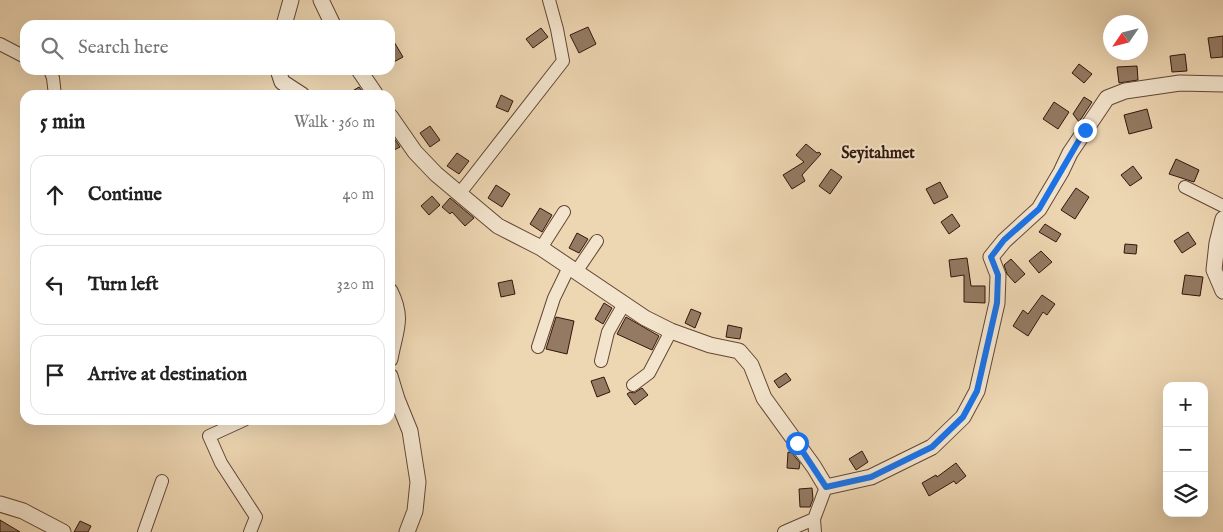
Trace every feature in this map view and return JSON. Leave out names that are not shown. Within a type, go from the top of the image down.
[{"type":"street","points":[[285,20],[291,0]]},
{"type":"street","points":[[321,0],[331,20]]},
{"type":"street","points":[[460,193],[563,61],[549,0]]},
{"type":"street","points":[[0,44],[20,54]]},
{"type":"street","points":[[52,75],[54,90]]},
{"type":"street","points":[[280,75],[282,82],[294,90]]},
{"type":"street","points":[[362,75],[373,90]]},
{"type":"street","points":[[826,487],[871,477],[932,447],[963,417],[977,391],[997,303],[998,275],[991,257],[1004,240],[1039,209],[1070,153],[1107,98],[1132,90],[1180,83],[1223,84]]},
{"type":"street","points":[[395,123],[416,152],[436,174],[498,226],[541,248],[645,318],[671,331],[710,345],[739,352],[751,365],[764,398],[826,487],[815,526],[784,532]]},
{"type":"street","points":[[1185,187],[1223,206]]},
{"type":"street","points":[[541,248],[564,212]]},
{"type":"street","points":[[1223,219],[1217,243],[1214,270],[1223,291]]},
{"type":"street","points":[[538,347],[554,298],[573,269],[597,241]]},
{"type":"street","points":[[395,301],[398,323],[395,336]]},
{"type":"street","points":[[601,361],[608,332],[624,304]]},
{"type":"street","points":[[633,385],[649,373],[671,331]]},
{"type":"street","points":[[395,390],[410,432],[418,482],[415,511],[407,532]]},
{"type":"street","points":[[233,425],[210,436],[221,463],[256,517],[250,532]]},
{"type":"street","points":[[144,532],[162,482]]},
{"type":"street","points":[[0,504],[23,511],[64,532]]},
{"type":"building","points":[[588,27],[596,44],[579,53],[570,35]]},
{"type":"building","points":[[541,28],[548,37],[533,48],[526,39]]},
{"type":"building","points":[[1223,36],[1223,57],[1211,58],[1208,38]]},
{"type":"building","points":[[395,43],[403,57],[395,61]]},
{"type":"building","points":[[1185,54],[1187,71],[1172,72],[1170,56]]},
{"type":"building","points":[[1079,64],[1092,74],[1084,83],[1072,73]]},
{"type":"building","points":[[1137,66],[1138,80],[1119,83],[1117,67]]},
{"type":"building","points":[[501,95],[513,101],[508,112],[496,107]]},
{"type":"building","points":[[1084,97],[1092,102],[1079,122],[1073,114]]},
{"type":"building","points":[[1054,102],[1069,112],[1058,129],[1043,119]]},
{"type":"building","points":[[1147,109],[1152,128],[1129,134],[1124,115]]},
{"type":"building","points":[[430,126],[440,140],[430,147],[420,133]]},
{"type":"building","points":[[395,140],[400,147],[395,150]]},
{"type":"building","points":[[806,144],[821,154],[802,175],[805,181],[792,189],[783,175],[804,162],[796,155]]},
{"type":"building","points":[[457,153],[469,161],[459,174],[447,166]]},
{"type":"building","points":[[1176,159],[1199,170],[1194,182],[1169,174]]},
{"type":"building","points":[[1133,166],[1142,178],[1130,186],[1121,175]]},
{"type":"building","points":[[831,169],[842,177],[830,194],[819,186]]},
{"type":"building","points":[[940,182],[948,197],[934,204],[926,189]]},
{"type":"building","points":[[496,185],[510,194],[502,207],[488,198]]},
{"type":"building","points":[[1076,188],[1089,197],[1075,219],[1061,210]]},
{"type":"building","points":[[432,196],[440,205],[429,215],[421,206]]},
{"type":"building","points":[[450,198],[474,218],[465,226],[452,212],[450,214],[442,207]]},
{"type":"building","points":[[540,208],[552,215],[542,232],[530,224]]},
{"type":"building","points":[[952,214],[960,226],[949,234],[941,222]]},
{"type":"building","points":[[1045,224],[1061,234],[1056,242],[1039,232]]},
{"type":"building","points":[[1188,232],[1196,244],[1182,253],[1174,241]]},
{"type":"building","points":[[577,233],[588,239],[579,253],[569,248]]},
{"type":"building","points":[[1125,244],[1137,245],[1136,254],[1124,253]]},
{"type":"building","points":[[1041,251],[1052,262],[1039,273],[1029,261]]},
{"type":"building","points":[[967,258],[971,286],[985,286],[985,303],[964,302],[964,275],[951,277],[949,260]]},
{"type":"building","points":[[1011,259],[1025,274],[1015,283],[1007,274],[1004,265]]},
{"type":"building","points":[[1185,275],[1203,277],[1200,296],[1182,294]]},
{"type":"building","points":[[512,280],[515,294],[501,297],[498,283]]},
{"type":"building","points":[[1042,295],[1055,304],[1047,315],[1043,312],[1028,336],[1013,326],[1023,310],[1028,314]]},
{"type":"building","points":[[604,303],[612,308],[603,324],[595,319]]},
{"type":"building","points":[[691,309],[701,313],[695,328],[685,323]]},
{"type":"building","points":[[556,317],[574,321],[567,354],[546,349]]},
{"type":"building","points":[[626,317],[659,336],[652,350],[617,334]]},
{"type":"building","points":[[728,325],[742,328],[740,339],[726,337]]},
{"type":"building","points":[[786,373],[791,380],[779,388],[774,381]]},
{"type":"building","points":[[604,377],[610,392],[597,397],[591,381]]},
{"type":"building","points":[[642,388],[648,395],[635,405],[627,394],[630,392],[634,393]]},
{"type":"building","points":[[862,451],[868,462],[856,470],[849,459]]},
{"type":"building","points":[[788,452],[792,453],[800,463],[799,469],[787,468]]},
{"type":"building","points":[[956,463],[966,476],[956,484],[954,481],[929,496],[922,483],[936,475],[937,477]]},
{"type":"building","points":[[812,488],[813,499],[810,507],[800,507],[799,489]]},
{"type":"building","points":[[0,520],[20,532],[0,532]]},
{"type":"building","points":[[80,521],[91,526],[88,532],[74,532]]},
{"type":"district","name":"Seyitahmet","points":[[878,154]]},
{"type":"route","points":[[797,443],[826,487],[871,477],[932,447],[963,417],[977,391],[997,303],[998,275],[991,257],[1004,240],[1039,209],[1085,130]]}]
